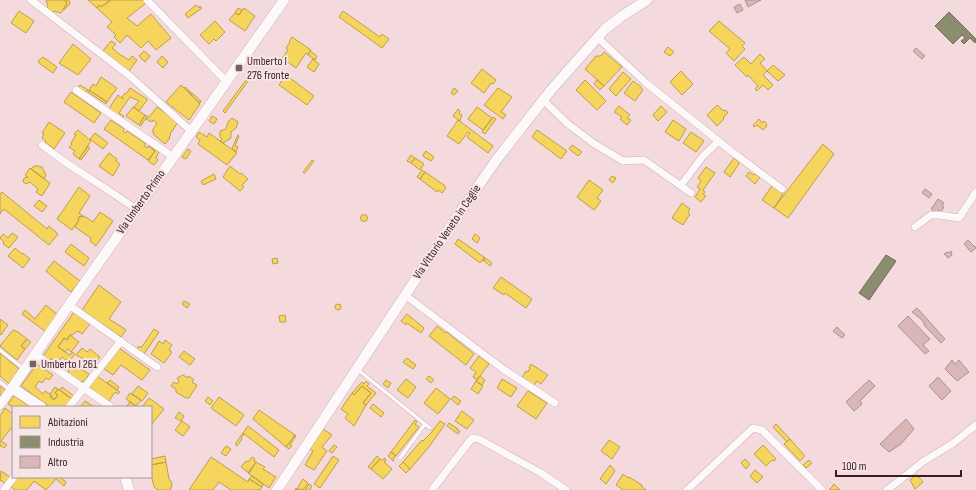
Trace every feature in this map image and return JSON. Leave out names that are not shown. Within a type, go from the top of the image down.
[{"type":"main road","name":"Via Umberto Primo","points":[[11,389],[284,0]]},
{"type":"main road","name":"Via Vittorio Veneto in Ceglie","points":[[277,490],[356,368],[497,159],[543,100],[597,37],[622,16],[647,0]]},
{"type":"main road","points":[[11,389],[39,406]]},
{"type":"main road","points":[[125,478],[129,490]]},
{"type":"street","points":[[31,0],[131,77],[191,131]]},
{"type":"street","points":[[147,0],[226,81]]},
{"type":"street","points":[[597,37],[646,82],[719,141],[782,189]]},
{"type":"street","points":[[76,90],[173,157]]},
{"type":"street","points":[[543,100],[568,124],[593,143],[623,161],[644,160],[682,185],[691,193]]},
{"type":"street","points":[[682,185],[703,156],[719,141]]},
{"type":"street","points":[[42,145],[137,210]]},
{"type":"street","points":[[915,227],[931,215],[959,218],[976,192]]},
{"type":"street","points":[[405,295],[503,369],[555,404]]},
{"type":"street","points":[[69,305],[157,367]]},
{"type":"street","points":[[70,406],[121,341]]},
{"type":"street","points":[[36,355],[110,406]]},
{"type":"street","name":"Via Umberto Primo","points":[[0,405],[11,389]]},
{"type":"street","points":[[887,490],[924,461],[952,444],[976,425]]},
{"type":"street","points":[[687,490],[753,428],[762,430],[822,490]]},
{"type":"street","points":[[432,490],[472,438],[479,439],[541,473],[566,490]]},
{"type":"street","points":[[5,488],[13,478]]},
{"type":"lane","points":[[0,350],[25,370]]},
{"type":"lane","points":[[356,368],[430,428]]},
{"type":"lane","points":[[0,382],[11,389]]},
{"type":"lane","points":[[400,458],[425,424]]},
{"type":"building: Abitazioni","points":[[46,0],[65,0],[67,4],[61,13],[54,11],[53,13],[46,9],[48,6]]},
{"type":"building: Abitazioni","points":[[65,0],[69,0],[70,4],[64,10],[63,9],[67,4]]},
{"type":"building: Abitazioni","points":[[88,0],[110,1],[101,7],[99,5],[97,8]]},
{"type":"building: Abitazioni","points":[[110,0],[143,0],[146,3],[127,18],[137,26],[151,14],[171,38],[156,50],[148,41],[141,48],[127,35],[120,43],[114,37],[116,35],[107,27],[112,22],[97,8],[99,5],[101,7]]},
{"type":"building: Abitazioni","points":[[196,5],[199,8],[200,6],[202,8],[188,18],[185,14]]},
{"type":"building: Abitazioni","points":[[238,8],[242,10],[239,15],[235,13]]},
{"type":"building: Abitazioni","points":[[244,8],[255,16],[245,31],[229,20],[235,13],[239,15]]},
{"type":"building: Abitazioni","points":[[19,11],[34,21],[26,33],[11,23]]},
{"type":"building: Abitazioni","points":[[343,11],[380,37],[382,34],[389,39],[382,48],[339,17]]},
{"type":"building: Abitazioni","points":[[215,21],[225,32],[216,41],[214,39],[209,44],[200,35]]},
{"type":"building: Abitazioni","points":[[719,21],[745,43],[742,46],[745,49],[734,61],[726,53],[730,49],[709,31]]},
{"type":"building: Abitazioni","points":[[292,37],[311,50],[308,55],[306,53],[296,68],[282,58],[288,50],[286,48]]},
{"type":"building: Abitazioni","points":[[111,41],[116,44],[112,48],[119,54],[129,60],[132,56],[137,60],[129,71],[102,52]]},
{"type":"building: Abitazioni","points":[[73,44],[91,59],[78,75],[59,63]]},
{"type":"building: Abitazioni","points":[[668,47],[674,52],[670,56],[664,52]]},
{"type":"building: Abitazioni","points":[[144,51],[150,56],[145,62],[139,56]]},
{"type":"building: Abitazioni","points":[[310,51],[317,56],[315,60],[308,55]]},
{"type":"building: Abitazioni","points":[[604,52],[622,67],[604,86],[585,69],[596,56],[601,56]]},
{"type":"building: Abitazioni","points":[[760,54],[765,59],[760,63],[767,71],[763,75],[773,85],[768,90],[763,85],[757,91],[755,89],[758,86],[748,75],[747,77],[735,65],[744,57],[751,64]]},
{"type":"building: Abitazioni","points":[[162,56],[168,62],[163,68],[157,62]]},
{"type":"building: Abitazioni","points":[[43,57],[57,67],[53,73],[39,63],[38,61]]},
{"type":"building: Abitazioni","points":[[313,59],[319,64],[314,72],[307,67]]},
{"type":"building: Abitazioni","points":[[773,65],[785,75],[778,81],[767,71]]},
{"type":"building: Abitazioni","points":[[482,69],[496,80],[493,84],[491,83],[484,93],[471,83]]},
{"type":"building: Abitazioni","points":[[681,71],[693,84],[682,95],[670,82]]},
{"type":"building: Abitazioni","points":[[623,72],[631,79],[616,96],[609,89]]},
{"type":"building: Abitazioni","points":[[286,75],[314,96],[307,105],[279,85]]},
{"type":"building: Abitazioni","points":[[249,76],[251,77],[225,113],[223,111]]},
{"type":"building: Abitazioni","points":[[101,77],[117,88],[107,102],[89,90],[93,84],[96,86]]},
{"type":"building: Abitazioni","points":[[585,80],[606,101],[597,110],[576,90]]},
{"type":"building: Abitazioni","points":[[597,80],[604,86],[600,90],[594,84]]},
{"type":"building: Abitazioni","points":[[633,81],[643,90],[635,101],[624,93]]},
{"type":"building: Abitazioni","points":[[80,85],[88,90],[85,93],[77,89]]},
{"type":"building: Abitazioni","points":[[181,85],[200,104],[189,120],[166,102]]},
{"type":"building: Abitazioni","points":[[185,87],[201,101],[200,103],[184,88]]},
{"type":"building: Abitazioni","points":[[130,88],[147,100],[139,111],[134,107],[139,101],[130,97],[119,113],[124,116],[122,119],[108,110],[118,95],[123,99],[122,97]]},
{"type":"building: Abitazioni","points":[[454,88],[458,91],[454,95],[451,93]]},
{"type":"building: Abitazioni","points":[[498,88],[512,97],[501,112],[506,115],[503,119],[484,105]]},
{"type":"building: Abitazioni","points":[[89,90],[107,102],[106,104],[88,92]]},
{"type":"building: Abitazioni","points":[[71,92],[101,113],[94,123],[64,102]]},
{"type":"building: Abitazioni","points":[[717,105],[724,111],[726,110],[728,113],[717,126],[707,115]]},
{"type":"building: Abitazioni","points":[[619,106],[630,115],[627,118],[631,120],[627,125],[620,119],[622,117],[614,112]]},
{"type":"building: Abitazioni","points":[[661,106],[667,112],[658,121],[653,115]]},
{"type":"building: Abitazioni","points":[[133,107],[145,115],[139,125],[126,116]]},
{"type":"building: Abitazioni","points":[[157,107],[178,122],[170,134],[170,138],[165,144],[153,134],[154,132],[152,131],[157,123],[153,120],[152,122],[146,119]]},
{"type":"building: Abitazioni","points":[[477,107],[492,118],[483,130],[468,119]]},
{"type":"building: Abitazioni","points":[[458,109],[460,111],[459,113],[462,115],[460,121],[453,116]]},
{"type":"building: Abitazioni","points":[[145,115],[147,116],[141,126],[139,125]]},
{"type":"building: Abitazioni","points":[[212,116],[217,119],[214,124],[209,121]]},
{"type":"building: Abitazioni","points":[[493,117],[496,119],[485,134],[482,132]]},
{"type":"building: Abitazioni","points":[[232,118],[238,122],[236,128],[231,132],[231,138],[223,143],[220,141],[222,139],[220,137],[220,131],[226,129],[228,122]]},
{"type":"building: Abitazioni","points":[[759,119],[762,123],[764,121],[767,124],[763,130],[757,125],[754,127],[753,125]]},
{"type":"building: Abitazioni","points":[[111,120],[124,129],[123,131],[125,133],[127,131],[146,144],[144,146],[147,148],[148,146],[155,151],[148,160],[104,129]]},
{"type":"building: Abitazioni","points":[[458,120],[493,146],[488,153],[467,137],[470,133],[468,132],[459,144],[447,136]]},
{"type":"building: Abitazioni","points":[[673,120],[686,129],[679,141],[665,132]]},
{"type":"building: Abitazioni","points":[[49,122],[65,133],[54,149],[42,138],[44,134],[42,133]]},
{"type":"building: Abitazioni","points":[[78,130],[91,141],[79,159],[73,154],[75,151],[69,147],[76,135],[74,134]]},
{"type":"building: Abitazioni","points":[[537,130],[567,151],[561,159],[532,137]]},
{"type":"building: Abitazioni","points":[[199,132],[207,137],[209,133],[237,153],[227,165],[198,144],[200,140],[196,137]]},
{"type":"building: Abitazioni","points":[[691,132],[704,141],[696,152],[683,143]]},
{"type":"building: Abitazioni","points":[[95,133],[108,143],[103,149],[90,139]]},
{"type":"building: Abitazioni","points":[[238,135],[239,136],[235,146],[238,147],[236,152],[232,148]]},
{"type":"building: Abitazioni","points":[[823,144],[834,154],[788,218],[774,208]]},
{"type":"building: Abitazioni","points":[[149,145],[159,152],[156,158],[158,160],[154,165],[148,161],[155,151]]},
{"type":"building: Abitazioni","points":[[572,145],[582,152],[578,156],[569,149]]},
{"type":"building: Abitazioni","points":[[87,146],[90,148],[81,160],[79,159],[87,148]]},
{"type":"building: Abitazioni","points":[[188,149],[191,151],[186,159],[182,157]]},
{"type":"building: Abitazioni","points":[[426,151],[434,157],[431,161],[423,155]]},
{"type":"building: Abitazioni","points":[[109,153],[117,159],[116,161],[120,164],[113,176],[99,166]]},
{"type":"building: Abitazioni","points":[[411,155],[415,158],[411,163],[407,161]]},
{"type":"building: Abitazioni","points":[[415,158],[424,164],[420,170],[411,163]]},
{"type":"building: Abitazioni","points":[[734,158],[739,162],[739,164],[730,177],[724,172]]},
{"type":"building: Abitazioni","points":[[312,160],[314,161],[305,173],[303,172]]},
{"type":"building: Abitazioni","points":[[34,166],[42,167],[46,175],[44,179],[31,169]]},
{"type":"building: Abitazioni","points":[[230,166],[248,179],[242,185],[244,187],[240,191],[223,177]]},
{"type":"building: Abitazioni","points":[[706,167],[715,173],[703,190],[705,192],[703,194],[706,196],[701,202],[695,197],[700,189],[697,187],[701,181],[698,178]]},
{"type":"building: Abitazioni","points":[[30,168],[50,183],[42,196],[36,192],[38,189],[30,182],[26,184],[23,182],[24,178],[28,177],[25,175]]},
{"type":"building: Abitazioni","points":[[422,170],[425,172],[420,179],[417,177]]},
{"type":"building: Abitazioni","points":[[425,172],[444,185],[446,188],[442,193],[438,190],[437,192],[420,179]]},
{"type":"building: Abitazioni","points":[[749,172],[760,177],[755,184],[746,176]]},
{"type":"building: Abitazioni","points":[[214,174],[216,179],[203,185],[201,181]]},
{"type":"building: Abitazioni","points":[[612,176],[616,178],[613,183],[609,180]]},
{"type":"building: Abitazioni","points":[[589,180],[603,190],[597,198],[601,201],[594,210],[577,197]]},
{"type":"building: Abitazioni","points":[[772,186],[783,194],[774,208],[762,200]]},
{"type":"building: Abitazioni","points":[[79,187],[90,196],[79,213],[83,216],[80,216],[72,230],[57,219]]},
{"type":"building: Abitazioni","points":[[2,192],[47,229],[49,226],[58,234],[49,245],[4,209],[0,214],[0,194]]},
{"type":"building: Abitazioni","points":[[39,200],[47,206],[42,212],[34,206]]},
{"type":"building: Abitazioni","points":[[682,203],[690,209],[688,212],[690,214],[683,225],[672,218]]},
{"type":"building: Abitazioni","points":[[100,212],[113,221],[96,246],[90,241],[91,238],[75,227],[80,216],[84,216],[93,222]]},
{"type":"building: Abitazioni","points":[[364,214],[367,215],[367,221],[364,222],[361,221],[360,218],[361,215]]},
{"type":"building: Abitazioni","points":[[12,233],[18,237],[9,248],[3,244],[4,242],[0,238],[3,234],[8,238]]},
{"type":"building: Abitazioni","points":[[475,234],[480,238],[477,243],[472,239]]},
{"type":"building: Abitazioni","points":[[458,239],[484,257],[484,261],[482,260],[480,263],[455,244]]},
{"type":"building: Abitazioni","points":[[71,244],[89,258],[84,266],[65,252]]},
{"type":"building: Abitazioni","points":[[15,248],[30,259],[23,268],[8,256]]},
{"type":"building: Abitazioni","points":[[484,257],[492,263],[490,266],[484,261]]},
{"type":"building: Abitazioni","points":[[277,258],[278,263],[273,264],[272,259]]},
{"type":"building: Abitazioni","points":[[54,261],[80,281],[71,292],[46,271]]},
{"type":"building: Abitazioni","points":[[501,277],[532,299],[526,308],[505,293],[504,295],[493,288]]},
{"type":"building: Abitazioni","points":[[99,285],[121,302],[109,319],[126,330],[121,337],[82,310]]},
{"type":"building: Abitazioni","points":[[184,301],[190,304],[187,308],[182,304]]},
{"type":"building: Abitazioni","points":[[338,304],[341,307],[338,310],[335,307]]},
{"type":"building: Abitazioni","points":[[46,305],[58,315],[46,332],[22,314],[25,310],[35,319]]},
{"type":"building: Abitazioni","points":[[74,312],[90,324],[82,334],[78,331],[72,335],[71,334],[67,340],[64,338],[58,347],[70,355],[72,352],[75,354],[69,362],[62,357],[57,363],[51,359],[50,361],[43,356]]},
{"type":"building: Abitazioni","points":[[407,314],[424,328],[421,333],[407,323],[406,325],[401,321]]},
{"type":"building: Abitazioni","points":[[285,315],[286,322],[280,322],[279,316]]},
{"type":"building: Abitazioni","points":[[0,319],[8,325],[1,335],[0,334]]},
{"type":"building: Abitazioni","points":[[437,326],[446,333],[447,332],[474,354],[466,365],[429,336]]},
{"type":"building: Abitazioni","points":[[154,329],[159,332],[144,354],[137,349],[139,346],[141,348]]},
{"type":"building: Abitazioni","points":[[13,330],[27,339],[21,346],[25,349],[17,360],[0,346]]},
{"type":"building: Abitazioni","points":[[70,335],[79,342],[71,352],[68,349],[65,352],[58,347],[64,338],[67,340]]},
{"type":"building: Abitazioni","points":[[27,339],[31,342],[25,349],[21,346]]},
{"type":"building: Abitazioni","points":[[165,340],[172,345],[169,350],[172,352],[164,363],[151,354],[159,341],[163,344]]},
{"type":"building: Abitazioni","points":[[82,348],[87,352],[90,349],[100,357],[94,365],[76,355]]},
{"type":"building: Abitazioni","points":[[119,348],[150,370],[142,380],[121,365],[113,375],[103,368]]},
{"type":"building: Abitazioni","points":[[184,351],[195,359],[190,365],[179,357]]},
{"type":"building: Abitazioni","points":[[0,353],[19,369],[9,384],[0,376]]},
{"type":"building: Abitazioni","points":[[479,356],[489,364],[477,380],[473,377],[476,372],[470,368]]},
{"type":"building: Abitazioni","points":[[407,358],[416,365],[413,369],[403,362]]},
{"type":"building: Abitazioni","points":[[37,364],[53,375],[49,380],[46,378],[42,383],[39,381],[35,387],[43,394],[45,391],[51,395],[50,397],[54,400],[58,395],[55,393],[58,389],[72,399],[66,406],[49,406],[21,386]]},
{"type":"building: Abitazioni","points":[[73,364],[89,374],[84,382],[81,382],[68,374],[68,371]]},
{"type":"building: Abitazioni","points":[[531,364],[548,375],[541,384],[537,381],[533,387],[521,379],[526,371],[528,372]]},
{"type":"building: Abitazioni","points":[[183,375],[188,378],[189,376],[194,380],[192,382],[197,385],[189,398],[186,398],[176,392],[176,389],[171,386],[174,382],[177,384],[179,381],[177,378]]},
{"type":"building: Abitazioni","points":[[97,376],[120,392],[118,394],[115,392],[109,401],[97,394],[89,387]]},
{"type":"building: Abitazioni","points":[[429,376],[434,380],[431,383],[426,379]]},
{"type":"building: Abitazioni","points":[[480,376],[485,380],[482,385],[476,381]]},
{"type":"building: Abitazioni","points":[[406,379],[416,387],[408,398],[397,390]]},
{"type":"building: Abitazioni","points":[[502,379],[517,388],[511,397],[497,388]]},
{"type":"building: Abitazioni","points":[[110,380],[119,387],[117,390],[107,383]]},
{"type":"building: Abitazioni","points":[[386,380],[391,383],[388,388],[383,384]]},
{"type":"building: Abitazioni","points":[[366,381],[369,384],[367,386],[376,393],[366,405],[363,403],[371,393],[362,386],[354,395],[352,393],[362,382],[364,384]]},
{"type":"building: Abitazioni","points":[[476,381],[483,386],[478,394],[471,389]]},
{"type":"building: Abitazioni","points":[[0,386],[5,390],[0,397]]},
{"type":"building: Abitazioni","points":[[138,386],[148,393],[142,401],[132,394]]},
{"type":"building: Abitazioni","points":[[362,386],[371,393],[363,403],[366,405],[354,426],[345,418],[348,414],[341,409],[352,393],[354,395]]},
{"type":"building: Abitazioni","points":[[55,387],[58,389],[55,393],[58,395],[54,400],[50,394]]},
{"type":"building: Abitazioni","points":[[62,387],[74,396],[72,399],[60,390]]},
{"type":"building: Abitazioni","points":[[436,388],[450,399],[438,414],[424,403]]},
{"type":"building: Abitazioni","points":[[528,391],[547,403],[536,419],[517,406]]},
{"type":"building: Abitazioni","points":[[130,393],[141,400],[136,406],[126,399]]},
{"type":"building: Abitazioni","points":[[14,396],[28,405],[12,406],[8,404]]},
{"type":"building: Abitazioni","points":[[454,396],[461,401],[458,405],[451,399]]},
{"type":"building: Abitazioni","points":[[208,397],[213,401],[210,405],[205,401]]},
{"type":"building: Abitazioni","points":[[219,397],[244,415],[236,426],[211,408]]},
{"type":"building: Abitazioni","points":[[149,398],[164,409],[152,424],[152,406],[143,406]]},
{"type":"building: Abitazioni","points":[[85,401],[92,406],[81,406]]},
{"type":"building: Abitazioni","points":[[130,402],[136,406],[127,406]]},
{"type":"building: Abitazioni","points":[[373,404],[384,413],[381,417],[370,408]]},
{"type":"building: Abitazioni","points":[[5,408],[12,413],[12,427],[1,441],[7,445],[4,448],[0,446],[0,416]]},
{"type":"building: Abitazioni","points":[[259,410],[295,435],[286,447],[253,419]]},
{"type":"building: Abitazioni","points":[[462,411],[474,420],[467,429],[455,421]]},
{"type":"building: Abitazioni","points":[[179,412],[184,416],[181,421],[175,418]]},
{"type":"building: Abitazioni","points":[[415,420],[417,422],[415,424],[419,427],[396,456],[391,452]]},
{"type":"building: Abitazioni","points":[[182,421],[190,427],[183,436],[175,430]]},
{"type":"building: Abitazioni","points":[[440,421],[445,424],[429,447],[410,469],[403,462],[422,440],[423,441],[431,433]]},
{"type":"building: Abitazioni","points":[[449,423],[460,431],[458,434],[447,426]]},
{"type":"building: Abitazioni","points":[[776,424],[790,439],[787,442],[773,427]]},
{"type":"building: Abitazioni","points":[[248,426],[279,450],[274,457],[243,433]]},
{"type":"building: Abitazioni","points":[[323,429],[332,435],[322,447],[327,451],[314,470],[305,465],[313,451],[310,449]]},
{"type":"building: Abitazioni","points":[[243,433],[242,439],[237,446],[235,444]]},
{"type":"building: Abitazioni","points":[[295,435],[296,436],[290,445],[292,446],[289,449],[286,447]]},
{"type":"building: Abitazioni","points":[[790,439],[805,456],[800,461],[784,444]]},
{"type":"building: Abitazioni","points":[[609,440],[620,447],[612,459],[601,451]]},
{"type":"building: Abitazioni","points":[[334,445],[337,447],[332,453],[329,451]]},
{"type":"building: Abitazioni","points":[[763,445],[776,459],[774,461],[772,460],[766,466],[754,454]]},
{"type":"building: Abitazioni","points":[[226,446],[231,449],[226,456],[221,453]]},
{"type":"building: Abitazioni","points":[[391,452],[396,456],[393,458],[393,461],[388,456]]},
{"type":"building: Abitazioni","points":[[165,456],[166,462],[152,465],[152,459]]},
{"type":"building: Abitazioni","points":[[333,456],[339,460],[320,488],[314,484]]},
{"type":"building: Abitazioni","points":[[377,456],[380,459],[371,469],[368,467]]},
{"type":"building: Abitazioni","points":[[211,457],[248,482],[249,479],[262,487],[260,490],[231,490],[219,482],[213,490],[189,490]]},
{"type":"building: Abitazioni","points":[[252,457],[256,462],[249,473],[241,467]]},
{"type":"building: Abitazioni","points":[[385,458],[386,461],[384,462],[392,469],[383,479],[371,469],[380,459],[382,460]]},
{"type":"building: Abitazioni","points":[[745,459],[750,464],[746,469],[741,463]]},
{"type":"building: Abitazioni","points":[[809,460],[812,463],[806,468],[803,465]]},
{"type":"building: Abitazioni","points":[[166,462],[169,479],[172,483],[170,490],[158,490],[154,487],[152,478],[152,465]]},
{"type":"building: Abitazioni","points":[[256,462],[265,467],[263,469],[276,477],[269,488],[248,473]]},
{"type":"building: Abitazioni","points":[[403,462],[410,469],[406,473],[399,466]]},
{"type":"building: Abitazioni","points":[[610,465],[615,471],[606,484],[600,479]]},
{"type":"building: Abitazioni","points":[[755,470],[763,477],[757,483],[750,476]]},
{"type":"building: Abitazioni","points":[[1,471],[10,477],[6,484],[0,480]]},
{"type":"building: Abitazioni","points":[[623,474],[642,485],[641,486],[646,490],[623,490],[616,485]]},
{"type":"building: Abitazioni","points":[[916,475],[923,482],[915,489],[910,480]]},
{"type":"building: Abitazioni","points":[[252,476],[263,484],[262,487],[249,479]]},
{"type":"building: Abitazioni","points":[[17,478],[61,478],[66,482],[64,486],[56,479],[46,490],[34,481],[27,490],[15,490],[11,487]]},
{"type":"building: Abitazioni","points":[[303,479],[308,483],[303,490],[295,490],[296,488],[297,489]]},
{"type":"building: Abitazioni","points":[[309,484],[312,486],[310,490],[305,490]]},
{"type":"building: Abitazioni","points":[[834,484],[840,490],[829,490]]},
{"type":"building: Industria","points":[[949,12],[976,39],[975,43],[970,38],[964,44],[961,41],[965,38],[962,35],[953,44],[935,26]]},
{"type":"building: Industria","points":[[886,255],[896,261],[869,300],[859,293]]},
{"type":"building: Altro","points":[[745,0],[761,0],[748,7]]},
{"type":"building: Altro","points":[[740,4],[743,10],[737,13],[734,7]]},
{"type":"building: Altro","points":[[916,48],[925,56],[922,59],[913,51]]},
{"type":"building: Altro","points":[[925,189],[932,194],[929,198],[922,193]]},
{"type":"building: Altro","points":[[938,199],[944,203],[942,206],[944,207],[941,212],[939,210],[937,213],[931,209]]},
{"type":"building: Altro","points":[[968,240],[975,247],[976,246],[976,248],[971,252],[964,244]]},
{"type":"building: Altro","points":[[951,251],[952,255],[948,258],[944,254],[947,252],[949,253]]},
{"type":"building: Altro","points":[[917,308],[945,339],[941,343],[924,325],[922,320],[912,312]]},
{"type":"building: Altro","points":[[908,316],[930,339],[923,345],[929,351],[925,354],[898,326]]},
{"type":"building: Altro","points":[[837,327],[845,335],[842,338],[833,331]]},
{"type":"building: Altro","points":[[952,360],[955,364],[959,360],[969,372],[957,381],[945,369]]},
{"type":"building: Altro","points":[[938,377],[951,391],[942,400],[929,386]]},
{"type":"building: Altro","points":[[869,380],[875,386],[860,401],[862,404],[854,411],[846,402]]},
{"type":"building: Altro","points":[[906,419],[914,429],[901,444],[889,452],[880,444]]},
{"type":"place","name":"Umberto I 276 fronte","points":[[239,68]]},
{"type":"place","name":"Umberto I 261","points":[[33,364]]}]
